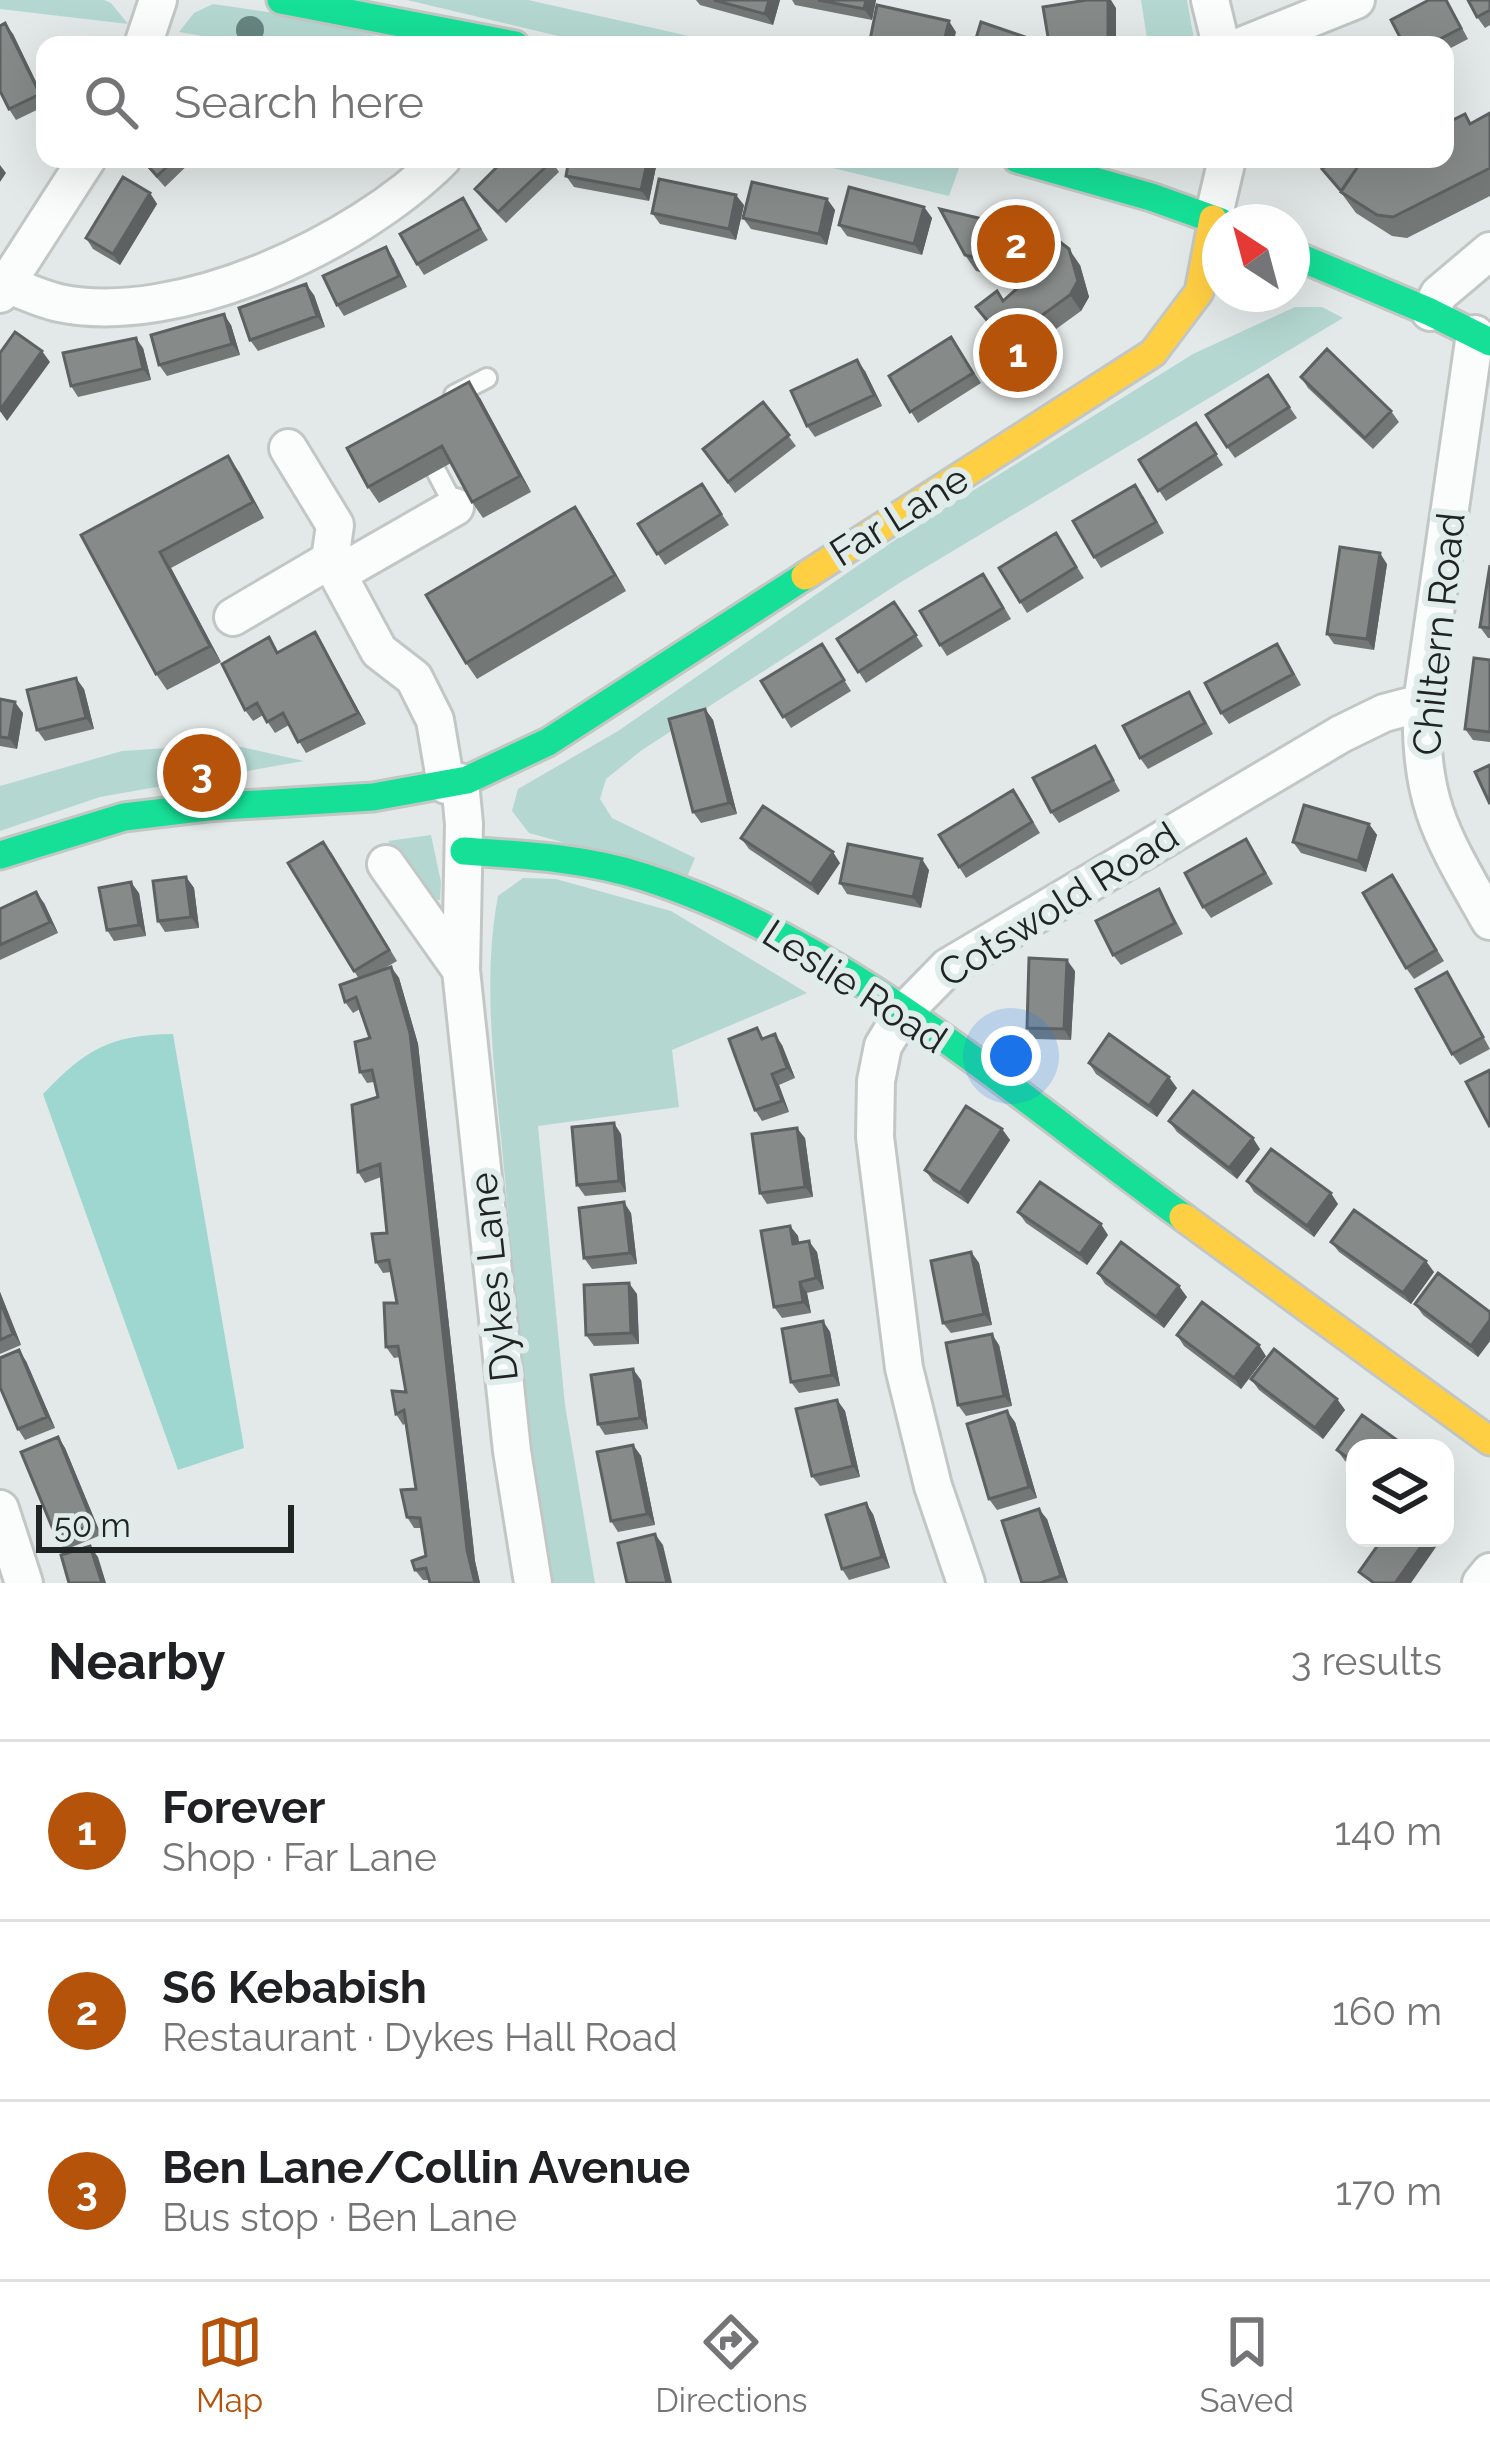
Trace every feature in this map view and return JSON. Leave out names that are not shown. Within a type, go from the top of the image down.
[{"type":"street","points":[[146,36],[158,0]]},
{"type":"street","points":[[281,0],[469,36]]},
{"type":"street","points":[[1210,0],[1219,36]]},
{"type":"street","points":[[1266,36],[1356,0]]},
{"type":"street","points":[[81,168],[4,289],[59,303],[122,307],[239,280],[291,262],[338,237],[431,168]]},
{"type":"street","points":[[1047,168],[1202,215]]},
{"type":"street","name":"Far Lane","points":[[1220,204],[1226,168]]},
{"type":"street","points":[[1430,312],[1439,294],[1488,252]]},
{"type":"street","points":[[1310,262],[1482,338]]},
{"type":"street","name":"Far Lane","points":[[0,855],[123,818],[193,808],[390,795],[453,784],[548,742],[1153,353],[1199,292],[1202,280]]},
{"type":"street","name":"Chiltern Road","points":[[1482,338],[1422,703],[1421,754],[1431,808],[1490,921]]},
{"type":"street","points":[[288,448],[335,525],[334,567]]},
{"type":"street","points":[[233,617],[455,507]]},
{"type":"street","name":"Dykes Lane","points":[[334,567],[379,651],[414,678],[436,720],[453,784],[464,851],[461,970],[512,1451],[533,1583]]},
{"type":"street","name":"Cotswold Road","points":[[966,1583],[928,1466],[904,1368],[875,1137],[876,1081],[883,1046],[903,1013],[948,967],[991,938],[1342,734],[1384,713],[1422,703]]},
{"type":"street","name":"Leslie Road","points":[[464,851],[504,850],[577,859],[702,895],[779,932],[903,1013],[1490,1441]]},
{"type":"street","name":"Dykes Lane","points":[[386,864],[461,970]]},
{"type":"street","points":[[0,1509],[24,1583]]},
{"type":"street","points":[[1481,1583],[1490,1572]]},
{"type":"lane","points":[[429,408],[487,378]]},
{"type":"lane","points":[[436,471],[455,507]]},
{"type":"green space","points":[[0,0],[104,0],[128,24],[0,9]]},
{"type":"green space","points":[[407,0],[528,0],[689,36],[558,36]]},
{"type":"green space","points":[[1141,0],[1187,0],[1193,36],[1147,36]]},
{"type":"green space","points":[[213,4],[378,36],[179,32],[194,13]]},
{"type":"green space","points":[[832,168],[959,168],[949,196]]},
{"type":"green space","points":[[1322,307],[1343,318],[901,582],[642,750],[606,779],[600,799],[612,818],[695,858],[687,877],[529,833],[512,811],[518,789],[618,731],[908,531],[1193,354],[1284,312]]},
{"type":"green space","points":[[228,744],[304,761],[100,797],[0,831],[0,786],[122,751]]},
{"type":"green space","points":[[431,835],[440,900],[428,899],[388,841]]},
{"type":"green space","points":[[523,878],[556,879],[671,911],[807,993],[672,1050],[679,1107],[538,1126],[565,1405],[595,1583],[550,1583],[523,1387],[495,1080],[491,969],[498,896]]},
{"type":"shaded area","points":[[173,1034],[244,1448],[178,1470],[43,1094],[100,1048],[132,1037]]},
{"type":"building","points":[[714,0],[769,0],[765,14]]},
{"type":"building","points":[[818,0],[866,0],[864,9]]},
{"type":"building","points":[[1108,0],[1108,36],[1048,36],[1043,7]]},
{"type":"building","points":[[1429,0],[1446,0],[1461,28],[1445,36],[1399,36],[1391,20]]},
{"type":"building","points":[[1468,0],[1490,0],[1490,10],[1477,17]]},
{"type":"building","points":[[877,5],[949,21],[945,36],[871,36]]},
{"type":"building","points":[[981,22],[1022,36],[977,36]]},
{"type":"building","points":[[5,23],[36,86],[36,96],[9,109],[0,91],[0,26]]},
{"type":"building","points":[[1490,113],[1490,168],[1393,217],[1377,215],[1341,192],[1357,168],[1454,168],[1454,120],[1465,114],[1470,124]]},
{"type":"building","points":[[496,168],[545,168],[498,212],[475,189]]},
{"type":"building","points":[[567,168],[646,168],[641,190],[566,176]]},
{"type":"building","points":[[1323,168],[1357,168],[1341,191]]},
{"type":"building","points":[[123,177],[150,193],[113,254],[86,238]]},
{"type":"building","points":[[659,179],[736,195],[729,229],[652,213]]},
{"type":"building","points":[[752,182],[827,199],[819,234],[743,218]]},
{"type":"building","points":[[849,187],[924,207],[914,244],[839,225]]},
{"type":"building","points":[[463,198],[480,229],[417,264],[400,234]]},
{"type":"building","points":[[940,209],[1051,235],[1069,249],[1078,281],[1070,295],[1005,342],[976,307],[997,291],[1003,301],[1034,273],[965,255]]},
{"type":"building","points":[[386,247],[399,276],[337,305],[323,276]]},
{"type":"building","points":[[306,284],[317,316],[250,340],[239,308]]},
{"type":"building","points":[[224,314],[232,344],[159,365],[151,335]]},
{"type":"building","points":[[15,332],[42,351],[0,410],[0,353]]},
{"type":"building","points":[[951,337],[973,373],[910,412],[889,376]]},
{"type":"building","points":[[136,338],[143,369],[71,386],[63,353]]},
{"type":"building","points":[[1327,349],[1391,411],[1365,438],[1301,377]]},
{"type":"building","points":[[857,360],[874,395],[807,426],[791,391]]},
{"type":"building","points":[[1268,375],[1289,407],[1227,447],[1206,415]]},
{"type":"building","points":[[469,382],[520,476],[472,502],[442,446],[368,487],[347,448]]},
{"type":"building","points":[[763,402],[789,435],[728,482],[703,449]]},
{"type":"building","points":[[1196,423],[1216,454],[1158,491],[1139,460]]},
{"type":"building","points":[[228,456],[253,502],[160,552],[210,646],[156,674],[81,535]]},
{"type":"building","points":[[702,484],[721,514],[657,554],[638,524]]},
{"type":"building","points":[[1135,485],[1156,522],[1094,557],[1073,521]]},
{"type":"building","points":[[575,507],[615,575],[466,663],[426,595]]},
{"type":"building","points":[[1056,533],[1076,567],[1020,602],[999,568]]},
{"type":"building","points":[[1340,547],[1380,553],[1367,639],[1327,634]]},
{"type":"building","points":[[1490,565],[1490,628],[1480,627]]},
{"type":"building","points":[[983,574],[1003,608],[940,645],[920,611]]},
{"type":"building","points":[[894,602],[916,635],[858,672],[837,639]]},
{"type":"building","points":[[315,632],[358,713],[298,742],[283,713],[267,722],[257,703],[245,710],[222,664],[269,637],[277,653]]},
{"type":"building","points":[[822,644],[844,680],[783,717],[761,681]]},
{"type":"building","points":[[1277,644],[1293,674],[1221,713],[1205,683]]},
{"type":"building","points":[[1474,658],[1490,660],[1490,732],[1465,729]]},
{"type":"building","points":[[76,678],[86,718],[37,730],[27,690]]},
{"type":"building","points":[[1189,692],[1205,723],[1140,758],[1123,726]]},
{"type":"building","points":[[0,699],[15,702],[9,738],[0,737]]},
{"type":"building","points":[[705,709],[729,803],[693,812],[669,719]]},
{"type":"building","points":[[1095,746],[1113,780],[1051,812],[1033,778]]},
{"type":"building","points":[[1490,765],[1490,804],[1475,772]]},
{"type":"building","points":[[1013,790],[1032,822],[959,867],[939,835]]},
{"type":"building","points":[[1304,805],[1369,824],[1358,861],[1293,842]]},
{"type":"building","points":[[763,806],[833,852],[811,884],[741,838]]},
{"type":"building","points":[[1246,839],[1265,873],[1203,907],[1185,873]]},
{"type":"building","points":[[323,842],[389,950],[354,971],[288,863]]},
{"type":"building","points":[[848,844],[922,859],[913,897],[840,883]]},
{"type":"building","points":[[1392,875],[1436,950],[1406,968],[1363,893]]},
{"type":"building","points":[[186,877],[191,917],[158,921],[153,881]]},
{"type":"building","points":[[131,882],[139,925],[107,930],[99,888]]},
{"type":"building","points":[[1159,889],[1175,923],[1113,955],[1096,921]]},
{"type":"building","points":[[36,892],[50,922],[0,945],[0,909]]},
{"type":"building","points":[[1029,958],[1067,960],[1064,1029],[1027,1028]]},
{"type":"building","points":[[391,967],[410,1033],[467,1550],[475,1583],[430,1583],[426,1568],[415,1570],[412,1561],[426,1556],[420,1518],[407,1517],[401,1490],[416,1489],[404,1410],[396,1414],[392,1391],[406,1392],[398,1346],[386,1347],[384,1303],[397,1303],[389,1260],[376,1262],[372,1234],[387,1233],[380,1164],[358,1172],[352,1105],[378,1097],[372,1070],[360,1072],[355,1042],[370,1038],[356,997],[345,1002],[340,985]]},
{"type":"building","points":[[1447,972],[1483,1037],[1452,1054],[1416,989]]},
{"type":"building","points":[[757,1028],[762,1039],[775,1034],[787,1068],[772,1074],[782,1101],[755,1110],[729,1039]]},
{"type":"building","points":[[1109,1034],[1169,1077],[1149,1106],[1089,1063]]},
{"type":"building","points":[[1490,1070],[1490,1127],[1466,1082]]},
{"type":"building","points":[[1193,1091],[1253,1138],[1229,1168],[1169,1121]]},
{"type":"building","points":[[966,1106],[1002,1129],[960,1193],[925,1170]]},
{"type":"building","points":[[614,1123],[619,1181],[577,1185],[572,1127]]},
{"type":"building","points":[[797,1128],[805,1187],[760,1193],[752,1134]]},
{"type":"building","points":[[1271,1149],[1331,1193],[1307,1226],[1247,1181]]},
{"type":"building","points":[[1040,1182],[1101,1224],[1080,1254],[1018,1212]]},
{"type":"building","points":[[624,1202],[630,1253],[584,1258],[579,1208]]},
{"type":"building","points":[[1354,1210],[1426,1261],[1403,1293],[1331,1242]]},
{"type":"building","points":[[790,1226],[793,1244],[809,1241],[816,1278],[800,1282],[803,1302],[774,1307],[761,1231]]},
{"type":"building","points":[[1121,1242],[1179,1286],[1156,1317],[1098,1273]]},
{"type":"building","points":[[971,1252],[984,1314],[943,1323],[931,1261]]},
{"type":"building","points":[[1438,1273],[1490,1312],[1490,1320],[1471,1346],[1415,1304]]},
{"type":"building","points":[[629,1283],[631,1333],[586,1335],[584,1285]]},
{"type":"building","points":[[0,1301],[13,1334],[0,1340]]},
{"type":"building","points":[[1202,1302],[1259,1345],[1234,1378],[1177,1335]]},
{"type":"building","points":[[823,1321],[832,1375],[791,1382],[782,1329]]},
{"type":"building","points":[[992,1334],[1004,1396],[958,1405],[946,1343]]},
{"type":"building","points":[[1274,1349],[1337,1399],[1315,1428],[1251,1379]]},
{"type":"building","points":[[19,1350],[47,1417],[18,1429],[0,1387],[0,1358]]},
{"type":"building","points":[[633,1369],[640,1418],[598,1424],[591,1375]]},
{"type":"building","points":[[837,1400],[853,1466],[812,1476],[796,1409]]},
{"type":"building","points":[[1007,1411],[1029,1487],[989,1499],[967,1424]]},
{"type":"building","points":[[1362,1415],[1395,1439],[1346,1439],[1346,1456],[1337,1450]]},
{"type":"building","points":[[58,1437],[93,1524],[57,1539],[21,1452]]},
{"type":"building","points":[[633,1445],[647,1514],[611,1521],[597,1452]]},
{"type":"building","points":[[866,1503],[882,1557],[842,1569],[826,1515]]},
{"type":"building","points":[[1039,1509],[1061,1576],[1022,1583],[1002,1521]]},
{"type":"building","points":[[655,1534],[667,1583],[627,1583],[618,1543]]},
{"type":"building","points":[[90,1546],[102,1583],[69,1583],[61,1555]]},
{"type":"building","points":[[1377,1547],[1421,1547],[1395,1583],[1374,1583],[1359,1572]]},
{"type":"traffic: fast","points":[[281,0],[468,36]]},
{"type":"traffic: fast","points":[[1049,168],[1202,215]]},
{"type":"traffic: fast","points":[[1310,262],[1490,342]]},
{"type":"traffic: fast","points":[[0,855],[124,817],[373,797],[467,780],[548,742],[805,576]]},
{"type":"traffic: fast","points":[[464,851],[555,858],[644,877],[789,940],[926,1025],[1183,1217]]},
{"type":"traffic: slow","points":[[805,576],[1153,353],[1199,292],[1202,276]]},
{"type":"traffic: slow","points":[[1183,1217],[1490,1441]]},
{"type":"place","name":"S6 Kebabish","points":[[1016,244]]},
{"type":"place","name":"Forever","points":[[1018,353]]},
{"type":"place","name":"Ben Lane/Collin Avenue","points":[[202,773]]}]
